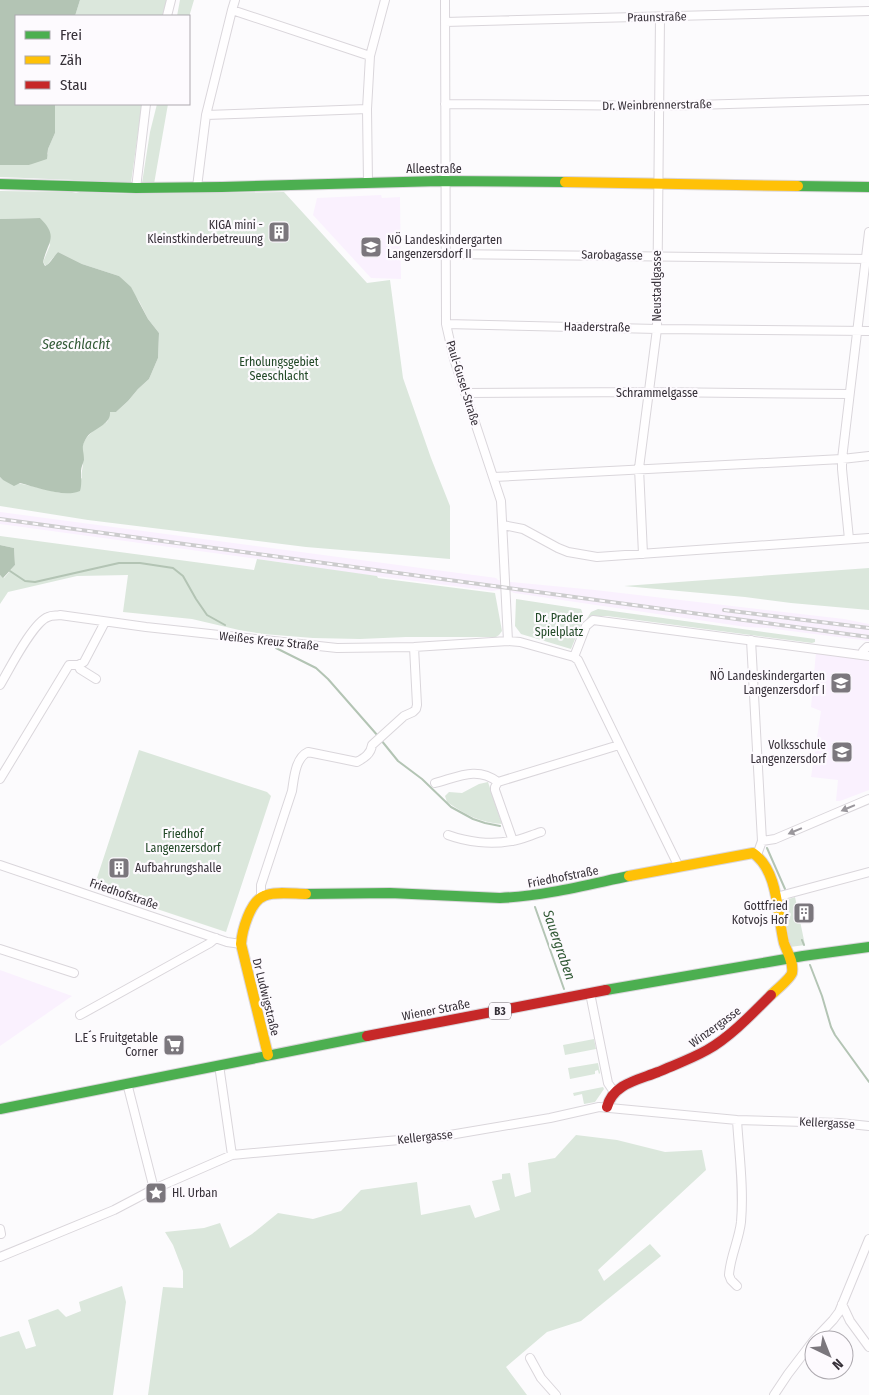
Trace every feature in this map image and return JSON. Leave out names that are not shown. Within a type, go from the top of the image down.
[{"type":"street","points":[[167,15],[171,0]]},
{"type":"street","points":[[197,187],[206,115],[235,0]]},
{"type":"street","points":[[368,183],[370,56],[386,0]]},
{"type":"street","points":[[436,0],[445,1]]},
{"type":"street","name":"Paul-Gusel-Straße","points":[[445,1],[444,181],[446,324],[449,342],[465,394],[494,476],[502,505],[508,641]]},
{"type":"street","points":[[232,10],[370,56]]},
{"type":"street","name":"Praunstraße","points":[[445,22],[869,11]]},
{"type":"street","name":"Neustadlgasse","points":[[643,554],[639,468],[657,329],[660,17]]},
{"type":"street","name":"Dr. Weinbrennerstraße","points":[[445,104],[659,106],[869,100]]},
{"type":"street","points":[[136,188],[146,105]]},
{"type":"street","points":[[206,115],[368,109]]},
{"type":"street","name":"Alleestraße","points":[[0,184],[136,188],[444,181],[869,187]]},
{"type":"street","points":[[849,539],[842,459],[857,330],[868,259],[869,232]]},
{"type":"street","name":"Sarobagasse","points":[[445,254],[868,259]]},
{"type":"street","name":"Haaderstraße","points":[[446,324],[657,329],[869,331]]},
{"type":"street","name":"Schrammelgasse","points":[[465,394],[650,392],[850,394]]},
{"type":"street","points":[[494,476],[842,459],[869,456]]},
{"type":"street","points":[[503,525],[523,529],[558,548],[577,555],[597,557],[869,538]]},
{"type":"street","name":"Weißes Kreuz Straße","points":[[0,685],[27,639],[40,622],[48,617],[60,615],[105,622],[338,648],[414,647],[508,641],[520,642],[574,657]]},
{"type":"street","points":[[678,865],[578,660],[574,657],[586,626],[593,620],[866,656]]},
{"type":"street","points":[[0,779],[69,665],[78,665],[84,662],[105,622]]},
{"type":"street","points":[[751,640],[762,841],[757,854],[764,863],[776,897],[784,943],[790,958]]},
{"type":"street","points":[[241,944],[242,934],[251,912],[255,903],[261,897],[261,885],[292,792],[293,780],[301,757],[308,752],[359,765],[371,750],[372,745],[380,737],[404,716],[416,709],[414,647]]},
{"type":"street","points":[[866,656],[863,651],[869,647]]},
{"type":"street","points":[[78,665],[80,669],[96,679]]},
{"type":"street","points":[[513,841],[495,787],[498,782],[619,745]]},
{"type":"street","points":[[436,783],[467,774],[478,773],[488,775],[498,782]]},
{"type":"street","points":[[762,841],[775,839],[869,799]]},
{"type":"street","points":[[448,835],[462,840],[500,843],[541,832]]},
{"type":"street","name":"Friedhofstraße","points":[[261,897],[272,894],[372,893],[500,898],[522,897],[678,865],[753,853],[757,854]]},
{"type":"street","name":"Friedhofstraße","points":[[0,865],[227,942],[241,944]]},
{"type":"street","points":[[776,897],[869,872]]},
{"type":"street","points":[[80,1015],[216,938]]},
{"type":"street","name":"Dr Ludwigstraße","points":[[241,944],[268,1056]]},
{"type":"street","name":"Wiener Straße","points":[[0,1114],[3,1108],[590,993],[790,958],[869,948]]},
{"type":"street","points":[[0,949],[74,973]]},
{"type":"street","name":"Winzergasse","points":[[614,1092],[629,1083],[690,1059],[709,1049],[744,1022],[789,978],[793,969],[790,958]]},
{"type":"street","points":[[590,993],[608,1083],[614,1092],[609,1098],[607,1107]]},
{"type":"street","points":[[219,1065],[232,1155]]},
{"type":"street","points":[[127,1083],[154,1188]]},
{"type":"street","name":"Kellergasse","points":[[0,1257],[114,1210],[154,1188],[232,1155],[444,1136],[550,1118],[592,1108],[607,1107],[737,1120],[840,1123],[869,1126]]},
{"type":"street","points":[[737,1120],[741,1217],[729,1275],[737,1286]]},
{"type":"street","points":[[824,1330],[834,1320],[842,1304],[869,1239]]},
{"type":"street","points":[[842,1304],[850,1321],[869,1347]]},
{"type":"street","points":[[774,1395],[804,1353]]},
{"type":"street","points":[[530,1358],[541,1378],[556,1395]]},
{"type":"shaded area","name":"NÖ Landeskindergarten Langenzersdorf II","points":[[381,195],[382,198],[400,197],[401,279],[371,278],[313,215],[317,198]]},
{"type":"shaded area","points":[[0,512],[496,578],[511,582],[844,619],[869,624],[869,641],[746,627],[510,591],[492,591],[298,566],[0,524]]},
{"type":"shaded area","points":[[816,652],[869,660],[869,790],[840,801],[836,801],[838,780],[811,777],[821,711],[811,707]]},
{"type":"shaded area","points":[[0,970],[72,996],[0,1046]]},
{"type":"green space","points":[[80,0],[168,0],[164,15],[75,15]]},
{"type":"green space","points":[[180,0],[194,0],[190,15],[177,15]]},
{"type":"green space","points":[[55,105],[142,105],[131,183],[0,177],[0,165],[29,165],[48,154],[48,149],[55,133]]},
{"type":"green space","points":[[157,105],[168,105],[154,184],[142,183],[150,132]]},
{"type":"green space","name":"Erholungsgebiet Seeschlacht","points":[[0,191],[124,194],[284,192],[367,283],[390,280],[403,378],[450,506],[450,559],[306,547],[88,520],[0,506],[0,477],[3,480],[60,493],[82,478],[82,449],[85,440],[107,422],[110,412],[116,412],[149,379],[158,358],[159,333],[148,319],[139,301],[119,276],[82,264],[58,252],[46,266],[43,262],[50,245],[40,218],[0,219]]},
{"type":"green space","points":[[0,536],[254,570],[257,559],[377,576],[378,578],[495,593],[502,631],[496,637],[360,639],[263,634],[192,619],[123,612],[128,575],[77,576],[8,592],[0,604],[0,575],[4,578],[15,565],[14,548],[0,545]]},
{"type":"green space","points":[[869,568],[869,610],[624,586]]},
{"type":"green space","name":"Dr. Prader Spielplatz","points":[[516,599],[581,609],[584,617],[571,649],[521,634],[515,626]]},
{"type":"green space","points":[[598,609],[815,639],[815,642],[607,616],[597,616],[586,620],[591,612]]},
{"type":"green space","name":"Friedhof Langenzersdorf","points":[[139,750],[267,792],[271,796],[226,932],[97,889],[95,884]]},
{"type":"green space","points":[[488,782],[502,824],[487,822],[473,817],[447,802],[445,796],[449,792],[462,793],[479,784]]},
{"type":"green space","points":[[795,897],[805,945],[790,947],[783,901]]},
{"type":"green space","points":[[594,1039],[596,1049],[565,1055],[563,1045]]},
{"type":"green space","points":[[598,1063],[599,1074],[598,1070],[595,1071],[595,1074],[570,1079],[568,1068]]},
{"type":"green space","points":[[603,1087],[604,1089],[595,1102],[584,1104],[582,1094],[574,1096],[573,1093]]},
{"type":"green space","points":[[576,1135],[617,1140],[665,1152],[702,1150],[706,1170],[598,1270],[604,1281],[650,1244],[661,1256],[581,1321],[547,1332],[506,1367],[527,1395],[148,1395],[163,1287],[183,1288],[183,1271],[173,1245],[165,1232],[204,1228],[220,1223],[230,1248],[252,1234],[278,1213],[313,1219],[341,1211],[361,1190],[417,1182],[421,1215],[470,1205],[475,1218],[500,1210],[492,1181],[502,1179],[502,1174],[510,1173],[515,1197],[531,1192],[528,1163],[555,1158]]},
{"type":"green space","points":[[122,1286],[126,1302],[113,1395],[0,1395],[0,1337],[19,1331],[26,1349],[36,1346],[28,1320],[58,1309],[66,1317],[81,1311],[79,1302]]},
{"type":"water","points":[[0,0],[80,0],[75,15],[15,15],[15,105],[55,105],[55,133],[48,149],[47,159],[29,165],[0,165]]},
{"type":"water","name":"Seeschlacht","points":[[40,218],[46,224],[51,235],[43,262],[45,266],[58,252],[82,264],[119,276],[131,287],[148,319],[159,333],[158,358],[149,379],[116,412],[110,412],[108,420],[87,437],[83,446],[84,460],[81,470],[81,488],[80,491],[73,493],[58,493],[20,483],[14,486],[0,477],[0,219]]},
{"type":"water","points":[[0,545],[14,548],[15,565],[3,578],[0,575]]},
{"type":"waterway","points":[[10,571],[25,581],[35,582],[119,563],[140,563],[173,568],[183,576],[207,615],[225,625]]},
{"type":"waterway","points":[[276,648],[316,668],[378,736]]},
{"type":"waterway","points":[[381,740],[398,761],[422,779],[451,807],[473,819],[500,826]]},
{"type":"waterway","points":[[767,848],[785,889]]},
{"type":"waterway","name":"Sauergraben","points":[[535,907],[564,989]]},
{"type":"waterway","points":[[802,940],[804,945]]},
{"type":"waterway","points":[[810,965],[835,1035],[869,1082]]},
{"type":"railway","points":[[0,519],[869,637]]},
{"type":"railway","points":[[724,610],[869,628]]},
{"type":"traffic: fast","points":[[0,184],[136,188],[440,181],[565,182]]},
{"type":"traffic: fast","points":[[798,186],[869,187]]},
{"type":"traffic: fast","points":[[306,894],[390,893],[500,898],[549,893],[629,876]]},
{"type":"traffic: fast","points":[[606,990],[803,956],[869,947]]},
{"type":"traffic: fast","points":[[0,1109],[367,1036]]},
{"type":"traffic: slow","points":[[565,182],[798,186]]},
{"type":"traffic: slow","points":[[629,876],[753,853],[762,861],[772,882],[776,894],[784,943],[792,965],[791,975],[771,995]]},
{"type":"traffic: slow","points":[[268,1055],[241,944],[243,932],[251,910],[259,899],[268,894],[306,894]]},
{"type":"traffic: jam","points":[[367,1036],[606,990]]},
{"type":"traffic: jam","points":[[607,1107],[615,1093],[627,1084],[689,1059],[716,1045],[771,995]]},
{"type":"place","name":"KIGA mini - Kleinstkinderbetreuung","points":[[279,232]]},
{"type":"place","name":"NÖ Landeskindergarten Langenzersdorf II","points":[[371,247]]},
{"type":"place","name":"NÖ Landeskindergarten Langenzersdorf I","points":[[841,683]]},
{"type":"place","name":"Volksschule Langenzersdorf","points":[[842,752]]},
{"type":"place","name":"Aufbahrungshalle","points":[[119,868]]},
{"type":"place","name":"Gottfried Kotvojs Hof","points":[[804,913]]},
{"type":"place","name":"L.E´s Fruitgetable Corner","points":[[174,1045]]},
{"type":"place","name":"Hl. Urban","points":[[156,1193]]}]
